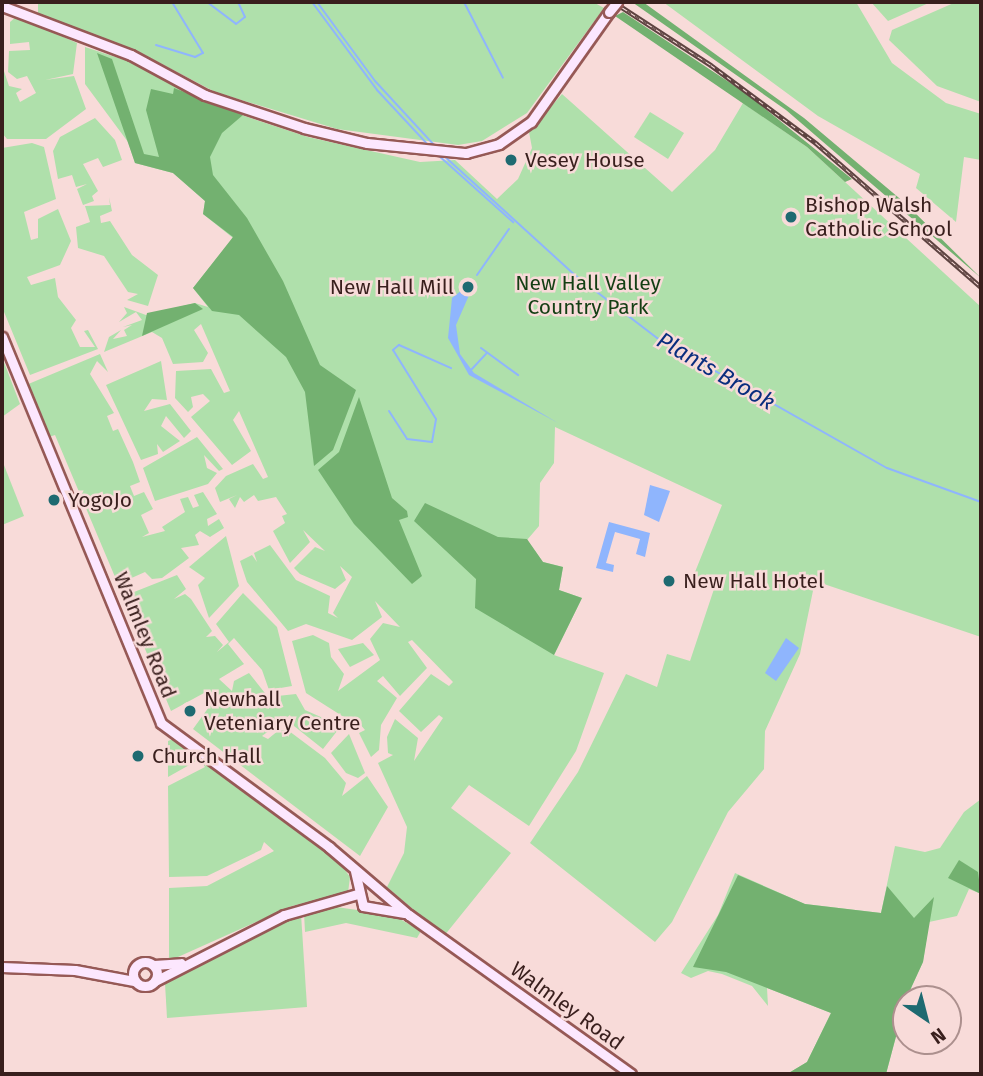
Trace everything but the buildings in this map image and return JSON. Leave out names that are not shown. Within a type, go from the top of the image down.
[{"type":"street","points":[[2,6],[131,55],[205,95],[278,120],[344,139],[449,153],[491,148],[528,125],[561,87],[617,2]]},
{"type":"street","name":"Walmley Road","points":[[2,337],[161,723],[409,915],[631,1074]]},
{"type":"street","points":[[354,870],[358,892],[371,907]]},
{"type":"street","points":[[2,967],[99,974],[146,986],[189,961],[284,915],[332,902],[358,892],[369,883]]},
{"type":"street","points":[[371,907],[380,891]]},
{"type":"street","points":[[332,902],[409,915]]},
{"type":"street","points":[[99,974],[134,968],[144,961],[154,965],[189,961]]},
{"type":"street","points":[[154,965],[155,981]]},
{"type":"street","points":[[134,968],[134,981]]},
{"type":"green space","points":[[38,2],[593,2],[604,8],[527,113],[482,141],[458,145],[337,129],[215,92],[137,51],[38,14]]},
{"type":"green space","points":[[632,2],[643,2],[804,118],[905,203],[981,278],[786,110]]},
{"type":"green space","points":[[663,2],[856,2],[892,63],[946,103],[981,114],[981,160],[964,157],[956,222],[916,188],[920,174],[818,116]]},
{"type":"green space","points":[[871,2],[931,2],[888,21]]},
{"type":"green space","points":[[956,2],[981,2],[981,102],[937,86],[889,40],[892,30]]},
{"type":"green space","points":[[623,12],[747,94],[852,179],[845,182],[807,147],[615,16]]},
{"type":"green space","points":[[17,16],[77,43],[73,74],[45,80],[74,76],[86,109],[46,139],[7,139],[2,133],[2,65],[9,86],[22,89],[16,93],[20,102],[36,93],[27,76],[17,79],[8,72],[9,51],[30,50],[29,42],[10,44],[10,22]]},
{"type":"green space","name":"New Hall Valley Country Park","points":[[85,47],[140,65],[214,106],[308,137],[420,162],[455,160],[497,199],[518,179],[532,148],[529,132],[562,94],[672,192],[715,150],[743,103],[807,147],[981,307],[981,637],[815,581],[800,654],[765,731],[764,769],[728,812],[672,922],[655,942],[530,843],[578,772],[626,674],[657,687],[667,654],[690,661],[715,586],[693,577],[722,505],[555,427],[554,463],[540,483],[539,526],[527,540],[543,562],[563,567],[559,590],[582,598],[554,655],[604,673],[576,751],[529,826],[469,785],[451,808],[511,853],[444,936],[387,887],[404,853],[407,827],[378,763],[393,755],[388,753],[387,737],[395,719],[418,738],[414,761],[443,718],[439,715],[421,732],[399,711],[431,674],[449,686],[453,682],[412,640],[408,642],[427,668],[400,696],[383,676],[377,681],[397,698],[381,725],[379,750],[371,757],[359,733],[365,730],[354,717],[350,721],[306,693],[292,641],[313,635],[329,643],[331,657],[344,674],[338,691],[380,660],[370,639],[383,623],[400,627],[375,601],[382,617],[352,640],[306,624],[288,631],[247,582],[240,561],[252,555],[257,562],[254,553],[270,545],[296,580],[330,596],[328,613],[338,618],[333,613],[352,577],[340,566],[346,580],[335,589],[300,574],[294,568],[315,547],[325,551],[303,530],[310,542],[290,563],[273,531],[285,523],[282,516],[287,514],[276,497],[258,501],[254,495],[244,502],[240,497],[235,508],[229,499],[237,495],[220,502],[215,488],[226,476],[253,464],[263,479],[268,477],[239,411],[233,420],[251,451],[232,465],[191,417],[210,401],[203,394],[191,397],[193,407],[188,412],[175,398],[176,371],[211,369],[224,393],[230,391],[201,324],[194,330],[208,353],[203,362],[173,364],[162,338],[152,332],[104,352],[109,337],[121,330],[113,339],[127,336],[124,330],[132,325],[123,327],[142,320],[136,312],[119,322],[127,313],[124,307],[146,315],[195,303],[208,307],[193,288],[233,238],[203,214],[205,201],[173,173],[135,163],[128,142],[85,84]]},
{"type":"green space","points":[[97,53],[112,59],[144,154],[159,157],[146,110],[151,89],[173,94],[174,88],[243,115],[222,133],[210,157],[213,175],[247,218],[283,281],[320,365],[356,390],[333,450],[314,466],[305,392],[286,357],[239,315],[212,311],[193,288],[233,237],[203,214],[205,201],[173,173],[135,163]]},
{"type":"green space","points":[[650,112],[684,133],[668,159],[634,137]]},
{"type":"green space","points":[[95,118],[115,140],[122,160],[103,167],[98,158],[83,164],[98,191],[92,196],[94,201],[83,205],[77,189],[87,184],[76,187],[72,175],[58,179],[53,151],[60,137]]},
{"type":"green space","points":[[32,143],[44,147],[56,199],[24,212],[31,240],[38,238],[38,219],[58,209],[71,241],[60,265],[27,277],[31,285],[55,278],[58,297],[76,320],[71,328],[80,347],[95,347],[84,331],[88,330],[98,349],[30,375],[2,307],[2,148]]},
{"type":"green space","points":[[109,197],[112,211],[100,216],[101,223],[110,221],[132,255],[158,275],[148,306],[127,300],[138,294],[128,292],[104,256],[78,248],[76,227],[90,222],[85,206],[110,205]]},
{"type":"green space","points":[[195,303],[203,309],[142,336],[147,313]]},
{"type":"green space","points":[[100,354],[108,372],[97,361],[90,374],[114,413],[107,416],[113,431],[118,429],[133,462],[140,482],[130,486],[134,496],[144,492],[153,509],[141,515],[149,533],[142,537],[165,531],[162,527],[185,512],[180,499],[188,497],[193,508],[199,506],[194,495],[203,492],[217,514],[207,519],[208,526],[219,519],[224,528],[210,537],[200,531],[195,535],[199,545],[181,548],[189,558],[162,578],[152,579],[145,572],[118,584],[55,435],[49,437],[26,385]]},
{"type":"green space","points":[[2,357],[20,404],[2,417]]},
{"type":"green space","points":[[161,361],[167,400],[152,399],[144,411],[170,404],[191,431],[184,438],[166,416],[161,426],[180,441],[163,452],[157,444],[158,454],[141,460],[106,385]]},
{"type":"green space","points":[[359,397],[392,498],[407,511],[408,517],[399,520],[422,576],[412,584],[354,524],[318,470],[339,452]]},
{"type":"green space","points":[[197,437],[223,469],[219,471],[204,455],[207,468],[217,473],[208,484],[155,501],[143,468]]},
{"type":"green space","points":[[2,460],[24,516],[2,525]]},
{"type":"green space","points":[[425,503],[498,537],[527,539],[543,562],[563,567],[559,590],[582,598],[554,655],[475,608],[476,579],[414,521]]},
{"type":"green space","points":[[226,536],[239,586],[209,618],[198,585],[205,578],[189,567]]},
{"type":"green space","points":[[177,575],[186,589],[174,599],[185,594],[191,599],[212,631],[206,637],[215,636],[223,645],[217,652],[229,642],[216,624],[243,593],[277,627],[292,686],[269,690],[262,670],[234,638],[228,644],[244,664],[219,679],[232,691],[234,681],[249,673],[268,697],[296,694],[305,710],[341,726],[323,749],[294,726],[290,715],[262,736],[268,739],[279,730],[289,731],[325,758],[346,783],[342,796],[367,776],[388,807],[360,856],[193,729],[214,700],[204,693],[171,711],[125,601],[129,594]]},
{"type":"green space","points":[[363,643],[374,655],[350,667],[338,649]]},
{"type":"green space","points":[[349,734],[365,773],[358,778],[346,773],[331,753]]},
{"type":"green space","points":[[176,738],[338,860],[350,877],[348,893],[292,906],[169,961],[169,888],[207,886],[274,851],[264,842],[261,850],[207,876],[169,877],[168,786],[205,767],[200,759],[168,777],[168,741]]},
{"type":"green space","points":[[981,799],[981,894],[969,889],[957,916],[929,922],[923,962],[912,985],[892,985],[892,1052],[886,1074],[787,1074],[807,1062],[831,1013],[767,988],[768,1006],[752,986],[722,974],[708,971],[691,978],[681,973],[718,915],[735,873],[805,904],[881,913],[895,846],[925,852],[940,848],[964,812]]},
{"type":"green space","points":[[959,860],[978,872],[981,894],[948,878]]},
{"type":"green space","points":[[738,875],[805,904],[881,913],[887,886],[914,918],[934,897],[923,962],[912,985],[892,985],[892,1052],[886,1074],[787,1074],[807,1062],[831,1013],[726,972],[693,967]]},
{"type":"green space","points":[[336,907],[393,915],[421,931],[417,938],[346,923],[305,932],[304,913]]},
{"type":"green space","points":[[301,914],[307,1007],[167,1018],[165,983]]},
{"type":"water","points":[[462,290],[470,293],[456,325],[460,354],[474,373],[558,423],[469,375],[448,338],[452,298]]},
{"type":"water","points":[[650,485],[670,491],[659,522],[644,515]]},
{"type":"water","points":[[609,522],[650,533],[645,557],[636,554],[640,539],[615,532],[606,563],[614,565],[613,572],[596,568]]},
{"type":"water","points":[[786,638],[799,648],[776,681],[765,673]]},
{"type":"waterway","points":[[156,45],[195,57],[203,53],[172,2]]},
{"type":"waterway","points":[[207,2],[236,24],[245,17],[238,2]]},
{"type":"waterway","points":[[312,2],[377,90],[429,146]]},
{"type":"waterway","name":"Plants Brook","points":[[317,2],[375,81],[435,146]]},
{"type":"waterway","points":[[464,2],[503,78]]},
{"type":"waterway","name":"Plants Brook","points":[[438,155],[513,222]]},
{"type":"waterway","name":"Plants Brook","points":[[443,155],[576,276],[657,338],[887,468],[981,502]]},
{"type":"waterway","points":[[477,275],[509,229]]},
{"type":"waterway","points":[[389,411],[407,439],[432,442],[436,419],[393,350],[399,345],[451,368]]},
{"type":"waterway","points":[[481,348],[518,375]]},
{"type":"waterway","points":[[471,370],[487,353]]},
{"type":"railway","points":[[614,2],[711,65],[816,143],[981,287]]},
{"type":"place","name":"Vesey House","points":[[511,160]]},
{"type":"place","name":"Bishop Walsh Catholic School","points":[[791,217]]},
{"type":"place","name":"New Hall Mill","points":[[468,287]]},
{"type":"place","name":"YogoJo","points":[[54,500]]},
{"type":"place","name":"New Hall Hotel","points":[[669,581]]},
{"type":"place","name":"Newhall Veteniary Centre","points":[[190,711]]},
{"type":"place","name":"Church Hall","points":[[138,756]]}]
